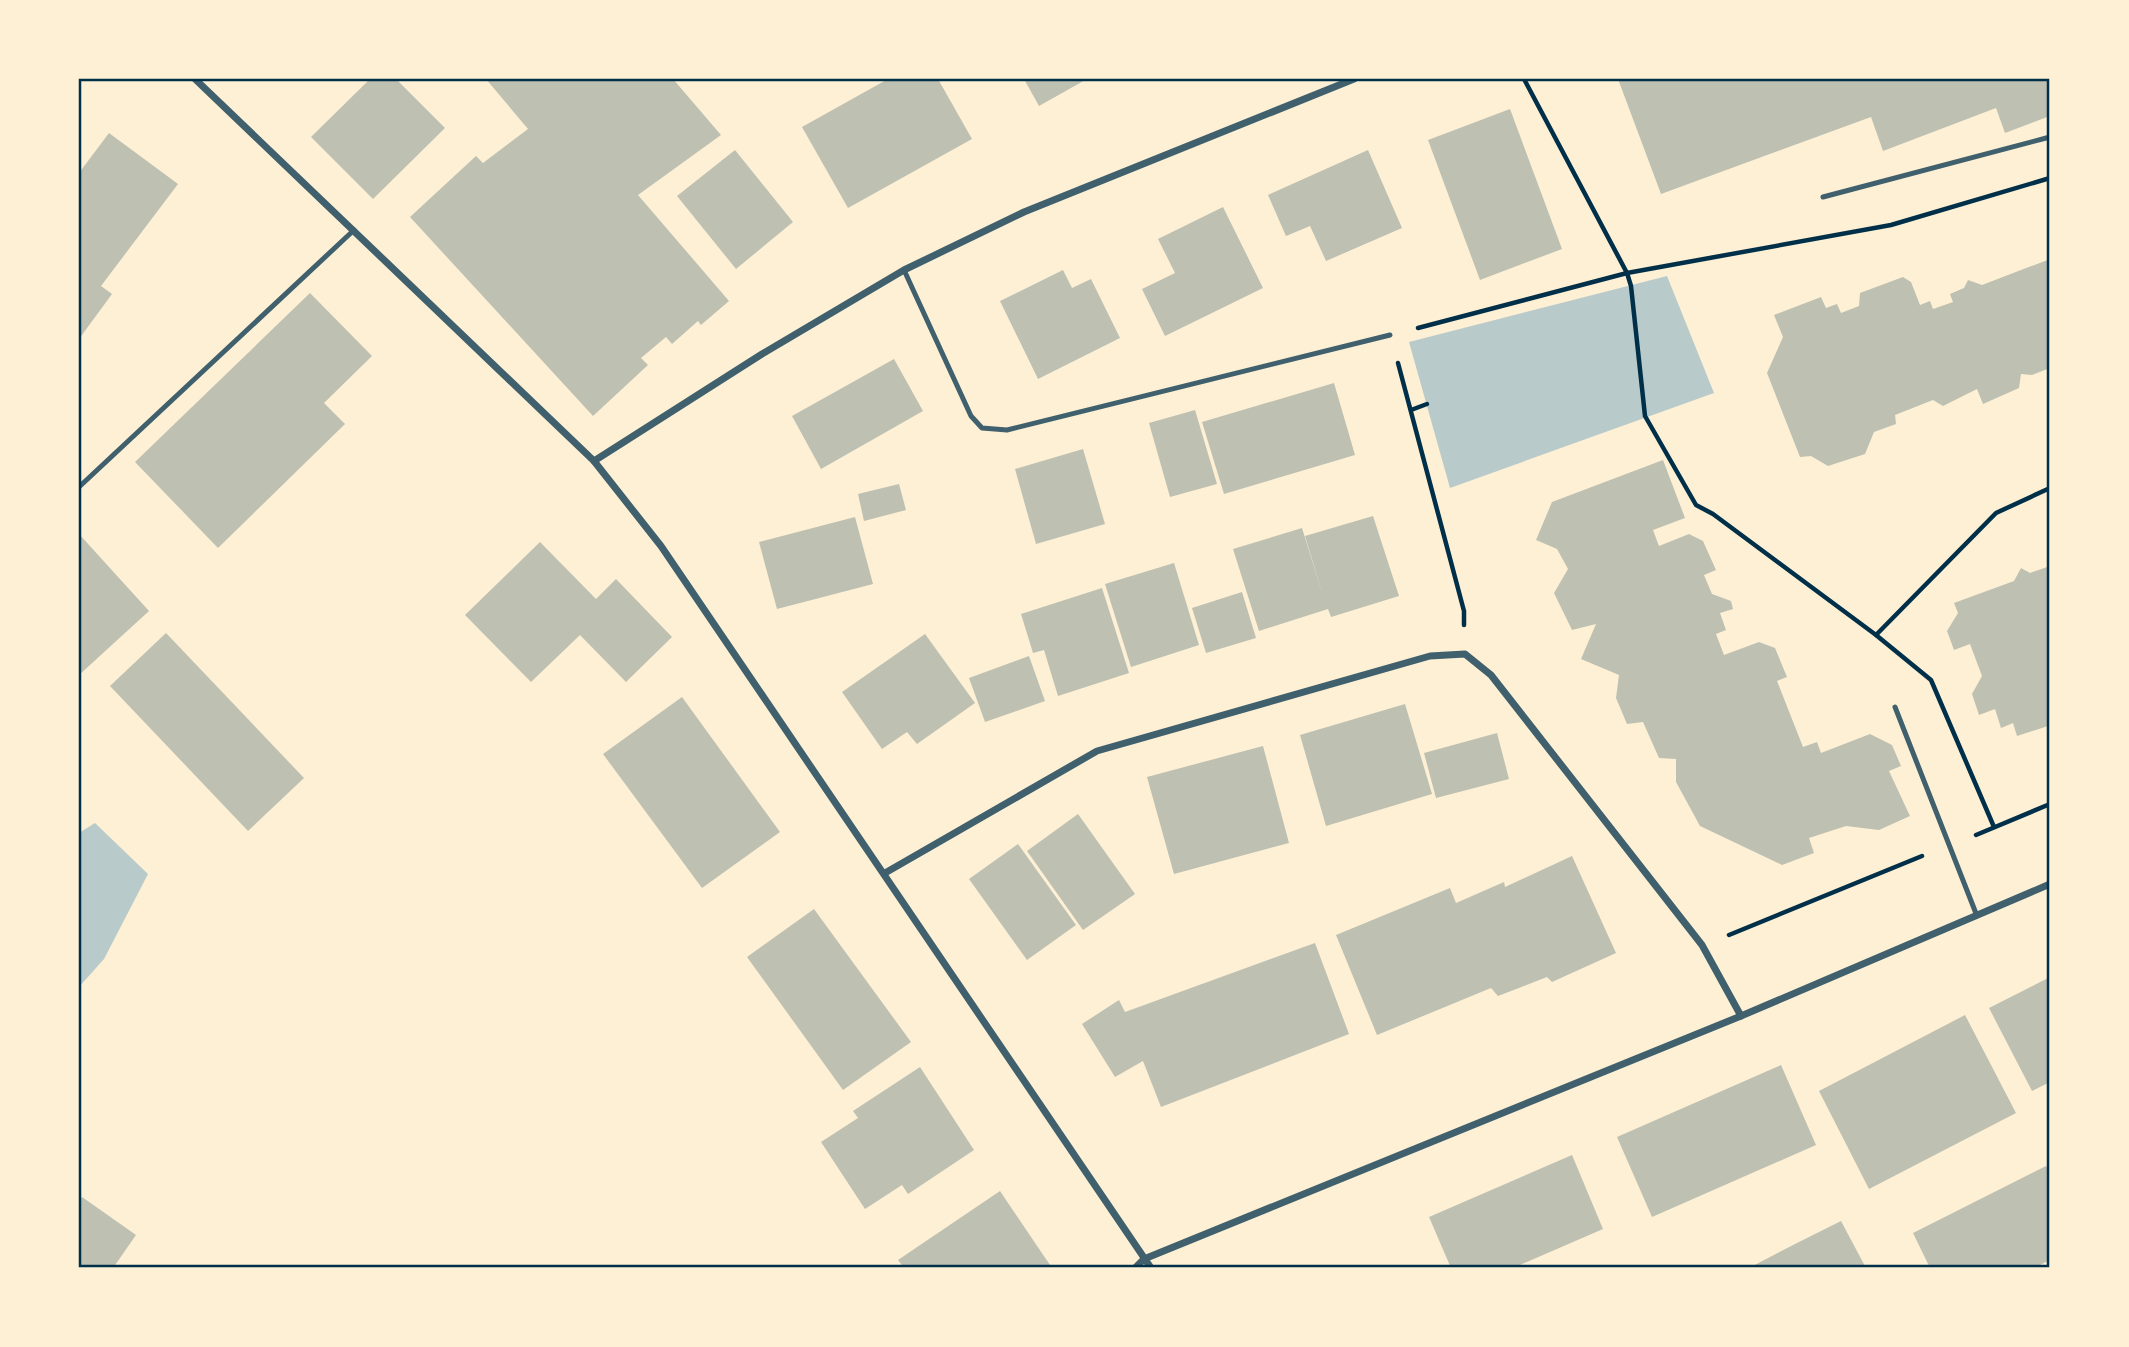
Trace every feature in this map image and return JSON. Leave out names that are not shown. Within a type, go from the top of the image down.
[{"type":"street","points":[[195,79],[594,461],[661,545],[1151,1268]]},
{"type":"street","points":[[594,461],[762,354],[904,270],[1024,212],[1354,79]]},
{"type":"street","points":[[884,873],[1097,751],[1430,656],[1465,654],[1491,675],[1702,946],[1741,1016]]},
{"type":"street","points":[[1135,1268],[1144,1259],[1741,1016],[2050,884]]},
{"type":"lane","points":[[1823,197],[2050,137]]},
{"type":"lane","points":[[79,487],[354,230]]},
{"type":"lane","points":[[904,270],[971,415],[982,428],[1007,430],[1390,335]]},
{"type":"lane","points":[[1895,707],[1977,916]]},
{"type":"path","points":[[1524,79],[1627,273],[1631,286],[1645,416],[1696,505],[1713,514],[1876,635],[1931,680],[1994,827]]},
{"type":"path","points":[[1465,654],[1464,611],[1390,335],[1627,273],[1891,225],[2050,178]]},
{"type":"path","points":[[1411,410],[1427,404]]},
{"type":"path","points":[[1876,635],[1996,513],[2050,488]]},
{"type":"path","points":[[1702,946],[2050,804]]},
{"type":"shaded area","points":[[1667,276],[1714,393],[1450,488],[1409,342]]},
{"type":"shaded area","points":[[95,823],[148,874],[104,959],[79,987],[79,833]]},
{"type":"building","points":[[370,79],[396,79],[445,128],[373,199],[311,137]]},
{"type":"building","points":[[486,79],[673,79],[721,135],[638,195],[729,301],[701,325],[698,321],[672,344],[666,337],[641,358],[648,365],[593,416],[410,217],[476,156],[483,163],[528,129]]},
{"type":"building","points":[[888,79],[938,79],[972,139],[848,208],[802,127]]},
{"type":"building","points":[[1024,79],[1087,79],[1039,106]]},
{"type":"building","points":[[1618,79],[2050,79],[2050,116],[2005,133],[1996,108],[1883,151],[1871,117],[1661,194]]},
{"type":"building","points":[[1510,109],[1562,249],[1480,280],[1428,140]]},
{"type":"building","points":[[109,133],[178,184],[101,286],[112,294],[79,339],[79,173]]},
{"type":"building","points":[[735,150],[793,222],[736,269],[677,196]]},
{"type":"building","points":[[1368,150],[1402,228],[1326,261],[1310,226],[1286,236],[1268,195]]},
{"type":"building","points":[[1223,207],[1263,288],[1165,336],[1142,289],[1175,273],[1158,239]]},
{"type":"building","points":[[2050,259],[2050,368],[2032,375],[2021,374],[2019,388],[1983,404],[1977,389],[1943,406],[1933,400],[1895,415],[1896,424],[1874,432],[1865,454],[1828,466],[1811,456],[1800,457],[1767,373],[1783,337],[1774,315],[1821,297],[1826,308],[1837,304],[1841,313],[1859,306],[1860,293],[1903,277],[1911,282],[1920,305],[1930,301],[1933,309],[1953,302],[1950,294],[1964,288],[1968,280],[1982,285]]},
{"type":"building","points":[[1063,270],[1072,288],[1091,279],[1120,338],[1038,379],[1000,301]]},
{"type":"building","points":[[310,293],[372,356],[324,403],[345,424],[218,548],[135,462]]},
{"type":"building","points":[[894,359],[923,411],[821,469],[792,416]]},
{"type":"building","points":[[1334,383],[1355,455],[1224,494],[1202,422]]},
{"type":"building","points":[[1195,410],[1217,484],[1170,497],[1149,423]]},
{"type":"building","points":[[1083,449],[1105,524],[1036,544],[1015,469]]},
{"type":"building","points":[[1663,460],[1685,518],[1653,530],[1659,546],[1689,534],[1703,541],[1716,570],[1704,575],[1712,594],[1731,601],[1733,609],[1720,613],[1726,630],[1716,634],[1724,655],[1759,642],[1775,648],[1787,677],[1777,681],[1803,747],[1817,742],[1821,753],[1870,734],[1892,745],[1901,766],[1889,771],[1910,816],[1879,830],[1846,826],[1809,838],[1814,853],[1782,865],[1700,826],[1676,782],[1676,759],[1659,758],[1643,722],[1627,724],[1616,698],[1619,675],[1581,659],[1596,624],[1572,630],[1554,593],[1568,569],[1557,549],[1536,540],[1552,502]]},
{"type":"building","points":[[899,484],[906,510],[864,521],[858,494]]},
{"type":"building","points":[[1373,516],[1399,596],[1331,617],[1328,609],[1259,631],[1233,549],[1302,528],[1325,602],[1305,536]]},
{"type":"building","points":[[855,517],[873,584],[777,609],[759,542]]},
{"type":"building","points":[[79,534],[149,611],[79,675]]},
{"type":"building","points":[[540,542],[596,599],[616,579],[672,637],[626,682],[580,635],[531,682],[465,615]]},
{"type":"building","points":[[1174,563],[1199,645],[1131,667],[1105,584]]},
{"type":"building","points":[[2050,566],[2050,722],[2048,726],[2017,736],[2013,723],[2001,728],[1995,709],[1979,715],[1972,694],[1982,676],[1970,644],[1954,650],[1947,631],[1958,613],[1954,603],[2014,581],[2021,568],[2030,573]]},
{"type":"building","points":[[1102,588],[1129,673],[1058,696],[1044,650],[1033,653],[1021,614]]},
{"type":"building","points":[[1242,592],[1256,638],[1206,653],[1192,608]]},
{"type":"building","points":[[166,633],[304,778],[248,831],[110,686]]},
{"type":"building","points":[[925,634],[975,703],[917,744],[907,732],[882,749],[842,692]]},
{"type":"building","points":[[1029,656],[1045,701],[985,722],[969,678]]},
{"type":"building","points":[[682,697],[780,832],[702,888],[603,754]]},
{"type":"building","points":[[1405,704],[1432,794],[1326,826],[1300,735]]},
{"type":"building","points":[[1497,733],[1509,779],[1436,798],[1424,753]]},
{"type":"building","points":[[1263,746],[1289,843],[1174,874],[1147,777]]},
{"type":"building","points":[[1078,814],[1135,894],[1083,930],[1027,851]]},
{"type":"building","points":[[1018,844],[1076,925],[1027,960],[969,879]]},
{"type":"building","points":[[1572,856],[1616,953],[1552,982],[1547,977],[1498,996],[1491,988],[1377,1035],[1336,935],[1450,888],[1456,903],[1504,882],[1505,887]]},
{"type":"building","points":[[814,909],[911,1042],[843,1090],[747,957]]},
{"type":"building","points":[[1315,943],[1349,1034],[1161,1107],[1143,1061],[1115,1077],[1082,1024],[1119,1000],[1125,1012]]},
{"type":"building","points":[[2050,977],[2050,1082],[2032,1091],[1989,1008]]},
{"type":"building","points":[[1965,1015],[2016,1113],[1869,1189],[1819,1091]]},
{"type":"building","points":[[1781,1065],[1816,1145],[1652,1217],[1617,1137]]},
{"type":"building","points":[[920,1067],[974,1150],[908,1194],[902,1185],[865,1209],[821,1142],[858,1118],[853,1111]]},
{"type":"building","points":[[1572,1155],[1603,1229],[1513,1268],[1451,1268],[1429,1217]]},
{"type":"building","points":[[2046,1166],[2050,1174],[2050,1260],[2034,1268],[1930,1268],[1913,1233]]},
{"type":"building","points":[[1000,1191],[1050,1265],[1045,1268],[904,1268],[898,1260]]},
{"type":"building","points":[[82,1197],[136,1235],[113,1268],[79,1268],[79,1201]]},
{"type":"building","points":[[1841,1221],[1866,1268],[1749,1268],[1795,1244]]}]
